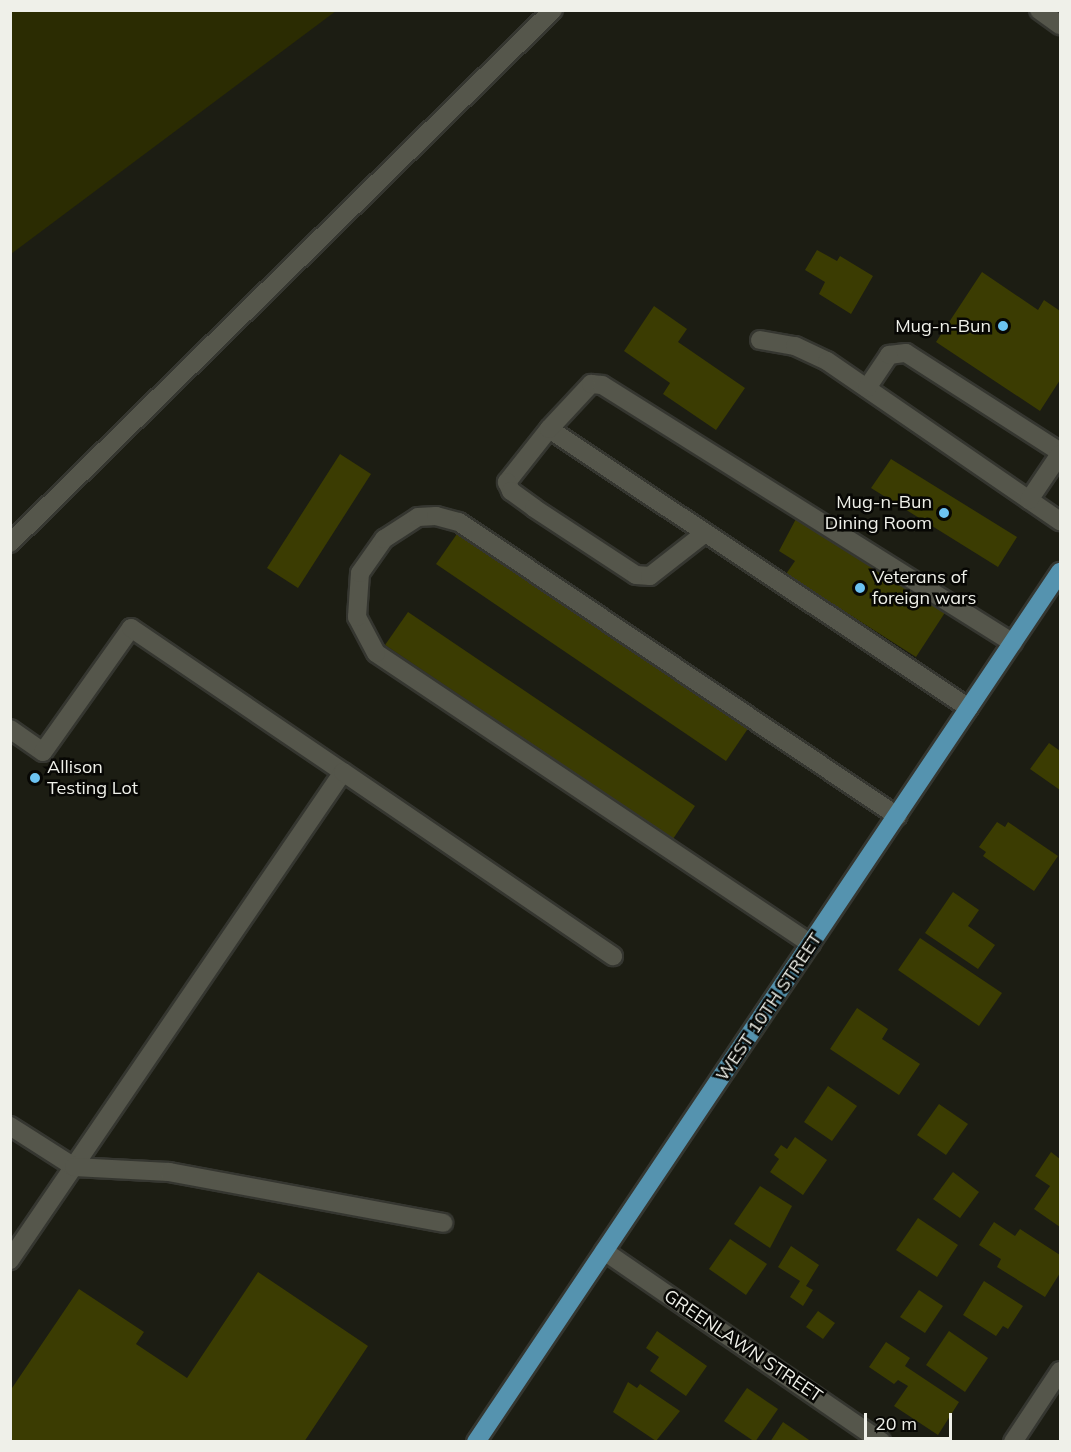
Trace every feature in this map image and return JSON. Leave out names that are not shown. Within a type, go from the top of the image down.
[{"type":"main road","name":"WEST 10TH STREET","points":[[476,1442],[1060,574]]},
{"type":"street","points":[[10,543],[553,10]]},
{"type":"street","points":[[1039,10],[1060,25]]},
{"type":"street","points":[[760,340],[795,346],[867,388],[1060,521]]},
{"type":"street","points":[[867,388],[889,355],[906,353],[1060,453],[1029,500]]},
{"type":"street","points":[[705,533],[650,576],[636,575],[534,508],[511,491],[507,482],[549,429],[591,384],[602,385],[1012,643]]},
{"type":"street","points":[[549,429],[969,708]]},
{"type":"street","points":[[811,944],[376,653],[357,617],[360,573],[384,539],[418,518],[436,516],[459,522],[897,816]]},
{"type":"street","points":[[10,729],[43,752],[131,628],[613,956]]},
{"type":"street","points":[[10,1260],[343,772]]},
{"type":"street","points":[[10,1126],[74,1167],[170,1172],[443,1223]]},
{"type":"street","name":"GREENLAWN STREET","points":[[604,1251],[882,1442]]},
{"type":"street","points":[[1013,1442],[1060,1371]]},
{"type":"shaded area","points":[[11,10],[336,10],[336,11],[11,254]]},
{"type":"building","points":[[817,250],[837,261],[840,256],[873,276],[851,314],[819,294],[825,282],[805,270]]},
{"type":"building","name":"Mug-n-Bun","points":[[982,272],[1038,310],[1044,300],[1060,311],[1060,380],[1040,411],[936,342]]},
{"type":"building","points":[[654,306],[687,329],[678,342],[745,388],[716,430],[663,394],[670,383],[624,351]]},
{"type":"building","points":[[340,454],[371,474],[298,588],[267,568]]},
{"type":"building","name":"Mug-n-Bun Dining Room","points":[[891,459],[1017,537],[998,567],[871,488]]},
{"type":"building","name":"Veterans of foreign wars","points":[[798,515],[946,611],[916,657],[786,574],[795,561],[779,551]]},
{"type":"building","points":[[459,531],[749,727],[726,761],[436,564]]},
{"type":"building","points":[[408,612],[695,806],[673,839],[385,645]]},
{"type":"building","points":[[1049,743],[1060,751],[1060,790],[1030,769]]},
{"type":"building","points":[[997,822],[1005,827],[1008,822],[1058,856],[1034,891],[983,856],[986,852],[979,847]]},
{"type":"building","points":[[953,892],[979,910],[968,926],[995,945],[978,969],[925,933]]},
{"type":"building","points":[[920,938],[1002,993],[979,1026],[898,970]]},
{"type":"building","points":[[857,1008],[888,1029],[882,1039],[920,1064],[899,1095],[830,1049]]},
{"type":"building","points":[[828,1086],[857,1106],[832,1141],[804,1122]]},
{"type":"building","points":[[939,1104],[968,1124],[946,1155],[917,1135]]},
{"type":"building","points":[[795,1137],[827,1160],[803,1195],[770,1172],[779,1159],[774,1155],[781,1145],[787,1149]]},
{"type":"building","points":[[1051,1152],[1060,1159],[1060,1227],[1034,1209],[1050,1186],[1035,1176]]},
{"type":"building","points":[[953,1172],[979,1192],[960,1218],[933,1199]]},
{"type":"building","points":[[760,1186],[792,1206],[770,1248],[734,1224]]},
{"type":"building","points":[[918,1218],[958,1245],[937,1277],[896,1250]]},
{"type":"building","points":[[994,1222],[1015,1236],[1020,1229],[1060,1255],[1060,1273],[1045,1297],[997,1267],[1001,1259],[979,1245]]},
{"type":"building","points":[[730,1239],[767,1264],[746,1295],[709,1269]]},
{"type":"building","points":[[791,1246],[819,1265],[806,1286],[813,1290],[803,1306],[790,1297],[800,1281],[778,1267]]},
{"type":"building","points":[[258,1272],[368,1346],[304,1442],[10,1442],[10,1391],[79,1289],[144,1332],[136,1344],[187,1378]]},
{"type":"building","points":[[984,1281],[1023,1306],[1008,1329],[1003,1326],[996,1336],[963,1315]]},
{"type":"building","points":[[919,1290],[943,1306],[925,1333],[900,1317]]},
{"type":"building","points":[[818,1311],[835,1323],[823,1339],[806,1327]]},
{"type":"building","points":[[657,1331],[707,1366],[686,1396],[650,1371],[659,1357],[646,1348]]},
{"type":"building","points":[[949,1331],[988,1358],[965,1392],[926,1365]]},
{"type":"building","points":[[886,1342],[910,1358],[905,1366],[959,1402],[938,1435],[894,1406],[908,1386],[898,1380],[894,1384],[869,1367]]},
{"type":"building","points":[[628,1382],[637,1388],[640,1384],[680,1411],[656,1441],[613,1412]]},
{"type":"building","points":[[747,1388],[778,1409],[755,1442],[724,1421]]},
{"type":"building","points":[[783,1422],[812,1442],[770,1442]]},
{"type":"place","name":"Mug-n-Bun","points":[[1003,326]]},
{"type":"place","name":"Mug-n-Bun Dining Room","points":[[944,513]]},
{"type":"place","name":"Veterans of foreign wars","points":[[860,588]]},
{"type":"place","name":"Allison Testing Lot","points":[[35,778]]}]
